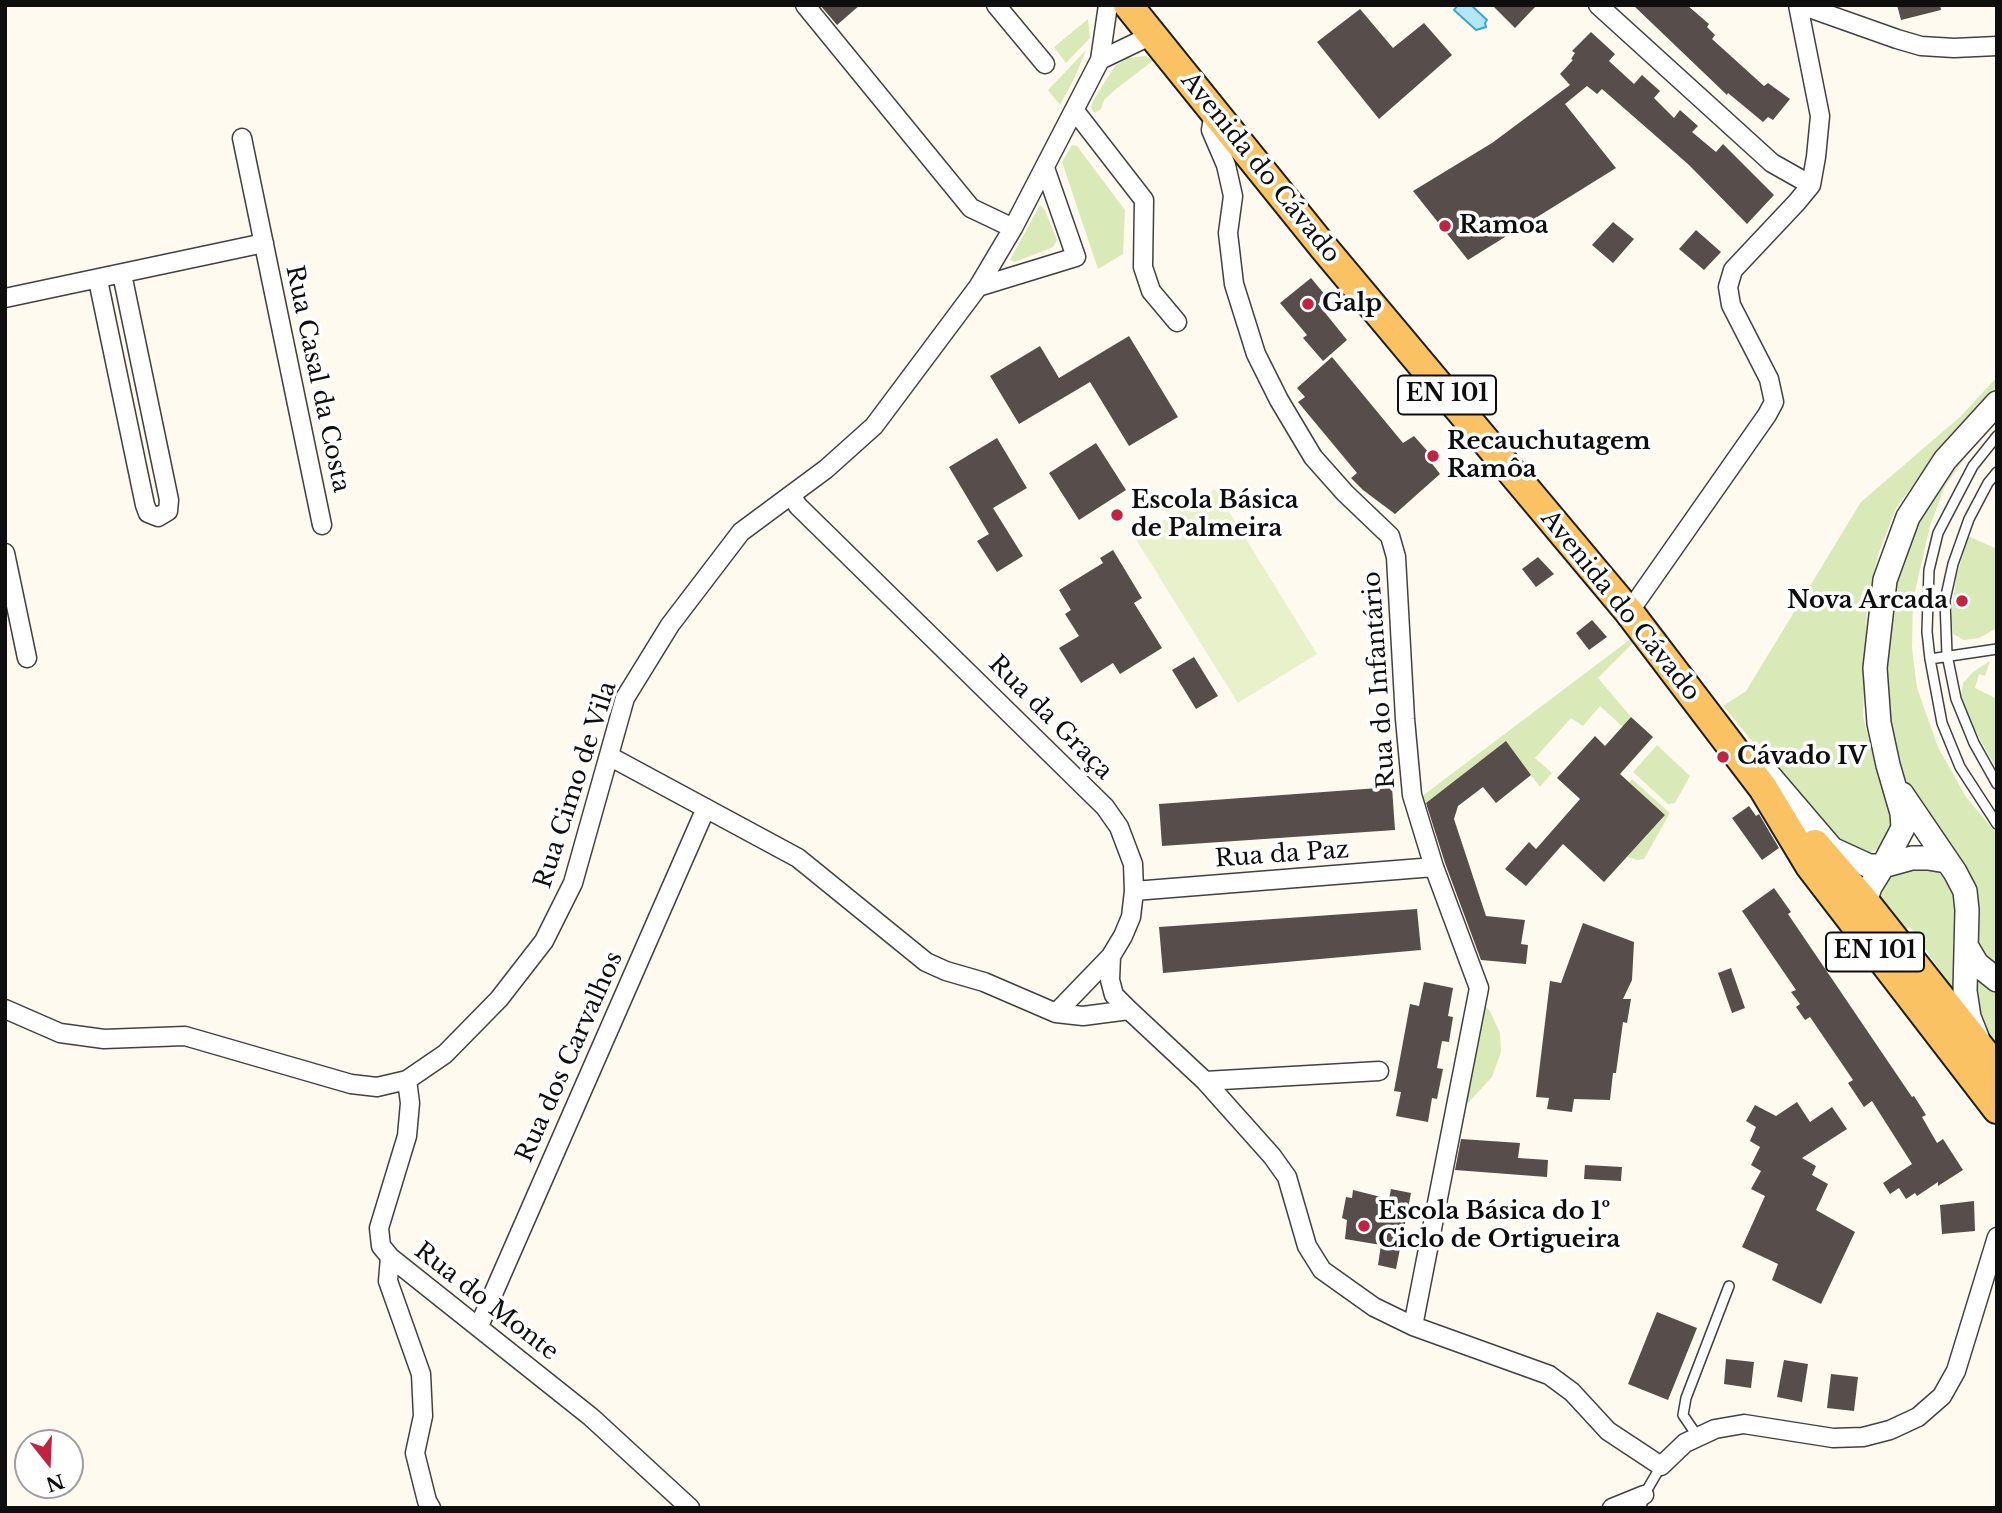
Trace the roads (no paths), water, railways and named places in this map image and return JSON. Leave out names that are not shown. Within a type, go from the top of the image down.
[{"type":"main road","name":"Avenida do Cávado","points":[[1128,5],[1324,248],[1629,612],[1763,788],[1810,866],[1997,1109]]},
{"type":"main road","name":"Avenida do Cávado","points":[[1763,788],[1865,902],[1990,1060]]},
{"type":"street","points":[[805,5],[971,208],[1013,228]]},
{"type":"street","points":[[996,5],[1045,64]]},
{"type":"street","name":"Rua Cimo de Vila","points":[[5,1009],[60,1033],[104,1039],[185,1037],[351,1084],[377,1087],[407,1080],[445,1054],[499,999],[544,941],[573,883],[625,698],[670,625],[741,532],[826,469],[874,426],[978,287],[1013,228],[1100,60],[1108,5]]},
{"type":"street","points":[[1598,5],[1772,163],[1811,185]]},
{"type":"street","points":[[1629,612],[1774,402],[1769,379],[1731,305],[1728,287],[1733,270],[1811,185],[1820,116],[1800,5],[1922,46],[1997,46]]},
{"type":"street","points":[[1100,60],[1152,35]]},
{"type":"street","points":[[1075,111],[1144,200],[1143,267],[1152,292],[1177,322]]},
{"type":"street","name":"Rua do Infantário","points":[[1214,111],[1211,130],[1226,165],[1233,196],[1228,233],[1234,284],[1256,354],[1279,400],[1313,457],[1345,493],[1390,536],[1396,557],[1403,696],[1412,794],[1434,867],[1479,988],[1413,1326]]},
{"type":"street","name":"Rua Casal da Costa","points":[[242,138],[322,525]]},
{"type":"street","points":[[978,287],[1076,257],[1045,168]]},
{"type":"street","points":[[5,298],[264,243]]},
{"type":"street","points":[[98,280],[145,505],[148,513],[158,517],[169,511],[169,500],[122,274]]},
{"type":"street","points":[[1866,941],[1865,902],[1870,887],[1903,828],[1902,813],[1879,723],[1875,668],[1885,580],[1908,517],[1945,460],[1997,404]]},
{"type":"street","name":"Rua da Graça","points":[[791,495],[798,506],[1105,807],[1119,827],[1131,855],[1134,891],[1130,917],[1111,956],[1056,1013]]},
{"type":"street","points":[[5,553],[27,658]]},
{"type":"street","points":[[609,756],[798,858],[926,962],[984,982],[1056,1013],[1083,1016],[1129,1010]]},
{"type":"street","points":[[1740,757],[1767,773],[1832,849],[1869,866],[1883,866],[1912,858],[1946,861]]},
{"type":"street","points":[[1893,780],[1965,891],[1965,991],[1969,1017],[1990,1060]]},
{"type":"street","name":"Rua dos Carvalhos","points":[[479,1326],[706,808]]},
{"type":"street","name":"Rua da Paz","points":[[1134,891],[1434,867]]},
{"type":"street","points":[[1967,947],[1978,964],[1997,980]]},
{"type":"street","points":[[1111,956],[1110,980],[1114,995],[1205,1081],[1272,1156],[1287,1177],[1307,1246],[1322,1270],[1374,1307],[1413,1326],[1549,1375],[1572,1392],[1608,1431],[1661,1466],[1685,1443],[1715,1429],[1744,1423],[1832,1438],[1863,1437],[1891,1430],[1917,1418],[1942,1396],[1956,1371],[1997,1237]]},
{"type":"street","points":[[1205,1081],[1379,1071]]},
{"type":"street","name":"Rua do Monte","points":[[407,1080],[410,1103],[407,1136],[379,1228],[381,1246],[390,1257],[591,1417],[690,1508]]},
{"type":"street","points":[[390,1257],[388,1281],[421,1374],[423,1416],[415,1453],[431,1508]]},
{"type":"street","points":[[1612,1508],[1639,1503]]},
{"type":"lane","points":[[1997,436],[1973,466],[1938,533],[1928,570],[1927,632],[1942,723],[1960,766],[1997,824]]},
{"type":"lane","points":[[1997,472],[1988,483],[1969,519],[1953,564],[1945,600],[1947,655],[1956,699],[1974,743],[1997,783]]},
{"type":"lane","points":[[1930,659],[1997,649]]},
{"type":"lane","points":[[1698,1437],[1684,1415],[1686,1398],[1729,1286]]},
{"type":"lane","points":[[1639,1503],[1661,1466]]},
{"type":"water","points":[[1458,5],[1471,5],[1487,20],[1486,27],[1476,30],[1454,10]]},
{"type":"place","name":"Ramoa","points":[[1445,226]]},
{"type":"place","name":"Galp","points":[[1308,304]]},
{"type":"place","name":"Recauchutagem Ramôa","points":[[1433,456]]},
{"type":"place","name":"Escola Básica de Palmeira","points":[[1117,515]]},
{"type":"place","name":"Nova Arcada","points":[[1962,601]]},
{"type":"place","name":"Cávado IV","points":[[1723,757]]},
{"type":"place","name":"Escola Básica do 1º Ciclo de Ortigueira","points":[[1364,1226]]}]
